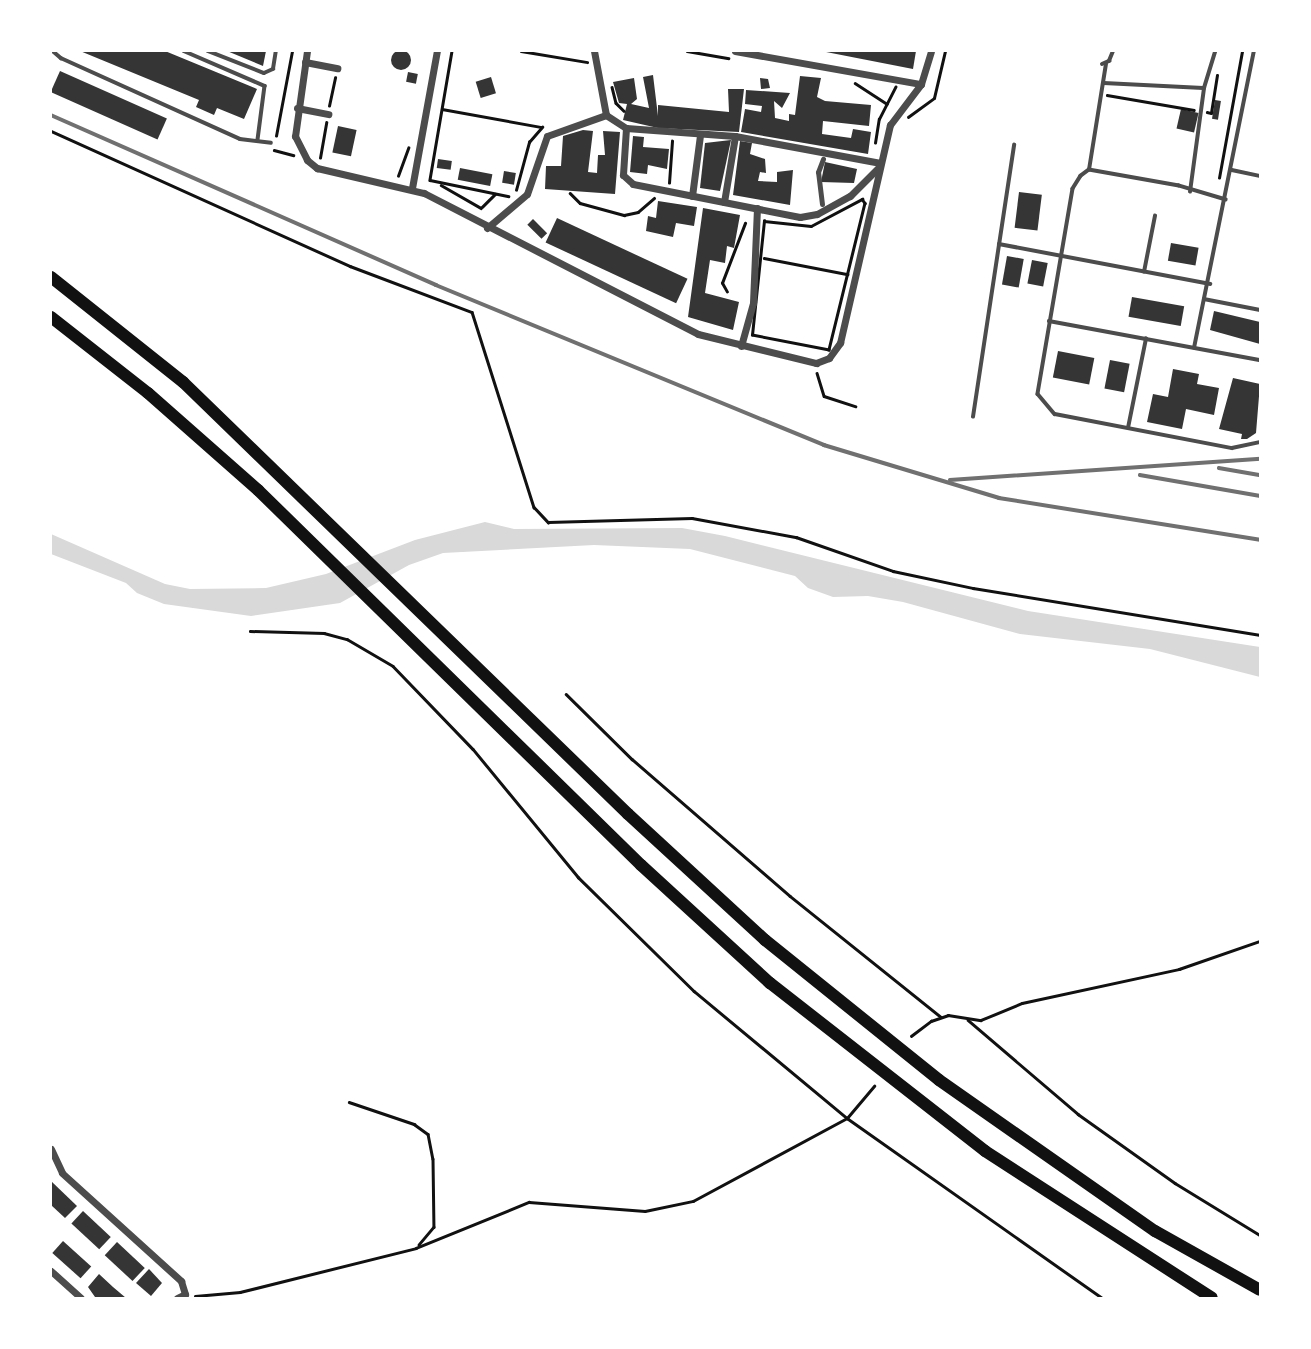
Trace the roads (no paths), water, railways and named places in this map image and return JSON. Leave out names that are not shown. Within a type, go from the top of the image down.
[{"type":"highway","points":[[51,276],[183,382],[286,479],[628,814],[765,940],[939,1080],[1155,1231],[1260,1290]]},
{"type":"highway","points":[[51,317],[148,393],[258,490],[606,830],[749,965],[898,1087],[1041,1189],[1212,1298]]},
{"type":"street","points":[[307,51],[295,136],[307,160],[328,172],[412,188],[698,334],[818,367],[840,343],[893,117],[921,84],[931,51]]},
{"type":"street","points":[[412,188],[437,51]]},
{"type":"street","points":[[594,51],[607,115],[626,128],[735,136],[881,163]]},
{"type":"street","points":[[735,51],[921,84]]},
{"type":"street","points":[[305,62],[337,68]]},
{"type":"street","points":[[297,108],[328,114]]},
{"type":"street","points":[[487,228],[527,194],[547,136],[607,115]]},
{"type":"street","points":[[626,128],[626,181],[800,217],[817,214],[861,188],[881,163]]},
{"type":"street","points":[[692,196],[700,135]]},
{"type":"street","points":[[724,202],[735,136]]},
{"type":"street","points":[[822,204],[818,190],[823,159]]},
{"type":"street","points":[[741,346],[753,303],[753,207]]},
{"type":"street","points":[[51,1149],[62,1173],[181,1282],[181,1296]]},
{"type":"street","points":[[51,1271],[81,1298]]},
{"type":"lane","points":[[53,51],[61,58],[240,139],[258,139],[273,143]]},
{"type":"lane","points":[[184,51],[265,86],[258,139]]},
{"type":"lane","points":[[208,51],[264,73],[272,69],[276,51]]},
{"type":"lane","points":[[1113,51],[1104,64],[1104,83],[1089,170],[1073,189],[1037,383],[1041,402],[1055,414],[1232,448],[1260,442]]},
{"type":"lane","points":[[1189,192],[1204,88],[1215,51]]},
{"type":"lane","points":[[1194,348],[1204,299],[1210,284],[1254,51]]},
{"type":"lane","points":[[1104,83],[1204,88]]},
{"type":"lane","points":[[973,417],[1014,145]]},
{"type":"lane","points":[[1089,170],[1226,200]]},
{"type":"lane","points":[[1231,170],[1260,176]]},
{"type":"lane","points":[[1144,272],[1156,216]]},
{"type":"lane","points":[[999,244],[1210,284]]},
{"type":"lane","points":[[1204,299],[1260,310]]},
{"type":"lane","points":[[1048,321],[1260,360]]},
{"type":"lane","points":[[1128,428],[1146,339]]},
{"type":"railway","points":[[51,115],[436,285],[824,445],[999,498],[1260,540]]},
{"type":"railway","points":[[950,480],[1260,459]]},
{"type":"railway","points":[[1219,468],[1260,475]]},
{"type":"railway","points":[[1140,475],[1260,496]]}]
